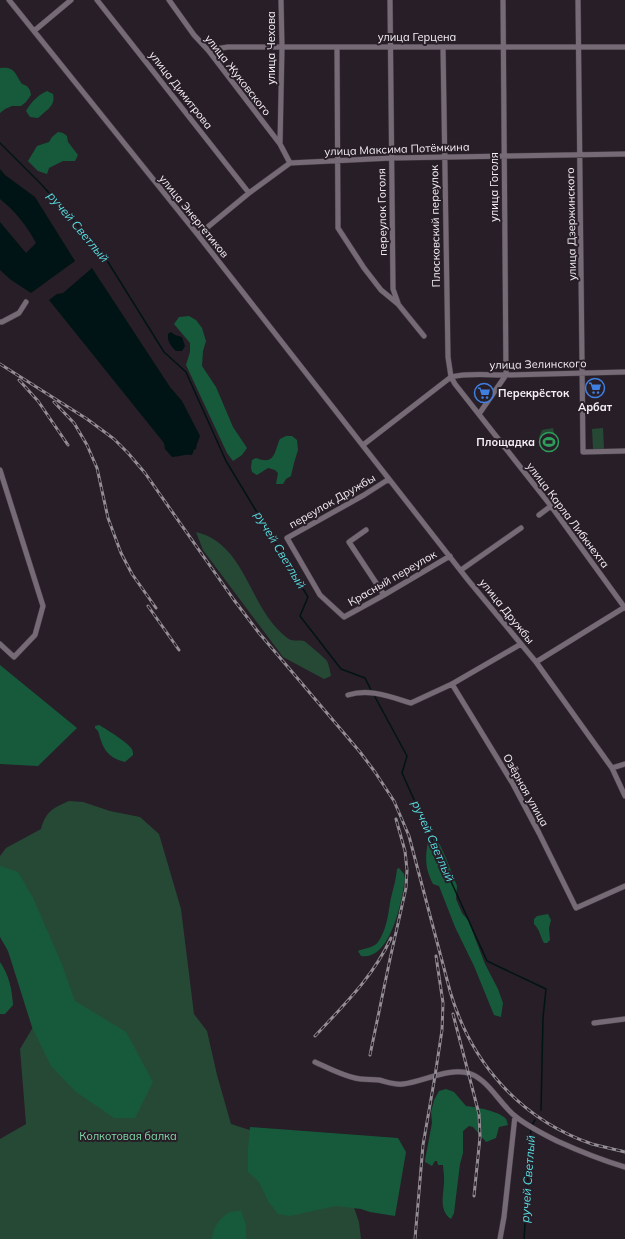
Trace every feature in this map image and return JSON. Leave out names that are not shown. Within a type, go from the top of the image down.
[{"type":"street","name":"улица Энергетиков","points":[[9,0],[198,235],[326,400],[363,445]]},
{"type":"street","points":[[34,30],[71,0]]},
{"type":"street","name":"улица Димитрова","points":[[97,0],[249,193]]},
{"type":"street","name":"улица Жуковского","points":[[169,0],[194,35],[208,50],[280,144],[290,163]]},
{"type":"street","name":"улица Чехова","points":[[280,144],[282,47],[281,0]]},
{"type":"street","name":"переулок Гоголя","points":[[390,0],[393,289],[398,304]]},
{"type":"street","name":"улица Гоголя","points":[[503,0],[506,375]]},
{"type":"street","name":"улица Дзержинского","points":[[578,0],[582,452],[625,451]]},
{"type":"street","name":"улица Герцена","points":[[208,50],[228,48],[420,46],[625,47]]},
{"type":"street","points":[[337,47],[338,228],[364,268],[381,290],[398,304],[424,336]]},
{"type":"street","name":"Плосковский переулок","points":[[443,47],[448,357],[451,377]]},
{"type":"street","name":"улица Максима Потёмкина","points":[[290,163],[391,158],[625,154]]},
{"type":"street","points":[[198,235],[249,193],[290,163]]},
{"type":"street","points":[[0,322],[19,313],[26,302]]},
{"type":"street","name":"улица Зелинского","points":[[451,377],[460,375],[625,372]]},
{"type":"street","points":[[478,414],[506,375]]},
{"type":"street","points":[[363,445],[451,377]]},
{"type":"street","name":"улица Карла Либкнехта","points":[[451,377],[454,384],[551,506],[625,607]]},
{"type":"street","name":"улица Дружбы","points":[[363,445],[461,570],[536,662],[612,768],[625,796]]},
{"type":"street","points":[[0,470],[43,606],[35,636],[14,657],[0,644]]},
{"type":"street","name":"переулок Дружбы","points":[[344,617],[320,595],[287,538],[364,495],[389,479]]},
{"type":"street","points":[[539,515],[551,506]]},
{"type":"street","points":[[461,570],[521,528]]},
{"type":"street","points":[[366,530],[348,542],[384,595]]},
{"type":"street","name":"Красный переулок","points":[[344,617],[450,556]]},
{"type":"street","points":[[536,662],[625,607]]},
{"type":"street","points":[[348,695],[369,692],[390,696],[411,703],[452,684],[522,644]]},
{"type":"street","name":"Озёрная улица","points":[[452,684],[513,784],[576,908],[625,886]]},
{"type":"street","points":[[612,768],[625,764]]},
{"type":"street","points":[[594,1023],[625,1019]]},
{"type":"street","points":[[315,1062],[346,1076],[357,1079],[380,1080],[390,1084],[410,1083],[442,1074],[469,1074],[482,1081],[515,1116],[523,1122],[586,1154],[625,1167]]},
{"type":"street","points":[[500,1239],[504,1217],[515,1116]]},
{"type":"green space","points":[[0,68],[9,68],[12,70],[22,84],[28,88],[31,95],[21,106],[12,106],[0,113]]},
{"type":"green space","points":[[47,91],[53,94],[54,98],[52,105],[38,118],[30,117],[26,111],[32,102]]},
{"type":"green space","points":[[58,132],[67,136],[68,142],[78,155],[75,161],[63,161],[49,168],[47,174],[38,171],[28,161],[37,146],[49,142]]},
{"type":"green space","points":[[189,316],[196,320],[202,328],[206,341],[203,351],[202,366],[216,387],[233,427],[247,448],[242,455],[233,461],[227,453],[186,365],[190,352],[190,343],[174,324],[179,317]]},
{"type":"green space","name":"Площадка","points":[[553,428],[557,448],[550,451],[539,437],[542,430]]},
{"type":"green space","points":[[603,428],[604,449],[593,449],[592,429]]},
{"type":"green space","points":[[286,436],[292,436],[297,440],[298,450],[291,476],[286,479],[283,484],[276,484],[278,473],[275,470],[268,468],[257,475],[252,472],[252,460],[256,458],[263,460],[271,459],[280,439]]},
{"type":"green space","points":[[196,532],[211,538],[223,546],[242,570],[264,612],[274,626],[289,639],[304,641],[320,654],[327,661],[331,676],[324,679],[283,657],[203,550]]},
{"type":"green space","points":[[0,665],[77,728],[38,766],[0,764]]},
{"type":"green space","points":[[99,725],[129,745],[133,755],[125,762],[109,754],[104,747],[98,731],[95,728],[95,726]]},
{"type":"green space","name":"Колкотовая балка","points":[[69,801],[83,802],[110,811],[140,817],[159,834],[181,909],[194,1014],[207,1031],[217,1075],[231,1124],[322,1153],[345,1181],[359,1222],[361,1239],[0,1239],[0,1139],[26,1124],[20,1049],[42,1012],[0,913],[0,856],[6,848],[41,829],[45,818],[51,811]]},
{"type":"green space","points":[[435,838],[446,858],[457,886],[456,899],[462,913],[468,920],[485,964],[498,989],[503,1003],[501,1017],[494,1015],[474,966],[455,927],[439,886],[433,884],[428,873],[426,853],[428,841]]},
{"type":"green space","points":[[0,866],[18,872],[33,898],[61,962],[75,1001],[126,1032],[153,1082],[135,1118],[114,1118],[76,1092],[51,1066],[32,1027],[8,951],[0,937]]},
{"type":"green space","points":[[399,868],[404,874],[405,879],[398,914],[393,927],[380,949],[371,955],[361,956],[358,951],[371,947],[381,938],[385,928],[397,869]]},
{"type":"green space","points":[[548,914],[551,920],[549,928],[550,940],[547,943],[544,943],[534,924],[534,919],[537,916]]},
{"type":"green space","points":[[0,962],[8,977],[13,999],[13,1005],[5,1014],[0,1014]]},
{"type":"green space","points":[[446,1089],[454,1092],[466,1106],[487,1110],[503,1116],[508,1125],[499,1127],[496,1138],[486,1142],[473,1127],[469,1126],[463,1131],[463,1153],[460,1164],[454,1213],[451,1219],[444,1210],[443,1205],[443,1165],[438,1165],[437,1161],[435,1161],[432,1166],[425,1162],[432,1123],[431,1112],[434,1100],[439,1091]]},
{"type":"green space","points":[[250,1127],[398,1138],[406,1152],[395,1216],[361,1209],[336,1206],[290,1216],[278,1214],[268,1201],[259,1182],[248,1172]]},
{"type":"green space","points":[[234,1211],[241,1211],[246,1224],[246,1239],[212,1239],[212,1235],[217,1224],[225,1215]]},
{"type":"shaded area","points":[[0,169],[5,175],[35,197],[75,261],[31,293],[11,280],[0,270],[0,222],[26,253],[36,243],[20,219],[0,199]]},
{"type":"shaded area","points":[[92,268],[170,387],[182,401],[200,436],[196,449],[192,455],[172,457],[165,449],[164,443],[49,300],[57,294],[63,293]]},
{"type":"shaded area","points":[[171,332],[182,337],[185,346],[182,351],[176,351],[172,347],[168,339],[168,334]]},
{"type":"waterway","name":"ручей Светлый","points":[[0,143],[42,185],[103,254],[164,352],[186,372],[226,461],[308,597],[300,616],[341,669],[365,678],[372,692]]},
{"type":"waterway","name":"ручей Светлый","points":[[374,695],[407,756],[402,773],[487,961],[546,989],[543,1018],[541,1110]]},
{"type":"waterway","name":"ручей Светлый","points":[[532,1125],[535,1120]]},
{"type":"waterway","name":"ручей Светлый","points":[[524,1239],[531,1129]]},
{"type":"railway","points":[[0,364],[87,419],[114,439],[128,453],[145,473],[234,600],[259,633],[360,752],[375,772],[394,801],[409,836],[450,991],[459,1017],[471,1042],[485,1064],[502,1085],[521,1104],[542,1120],[566,1133],[592,1144],[625,1152]]},
{"type":"railway","points":[[19,380],[38,401],[68,445]]},
{"type":"railway","points":[[54,402],[74,423],[87,445],[97,468],[108,518],[121,553],[132,574],[156,608]]},
{"type":"railway","points":[[148,606],[179,650]]},
{"type":"railway","points":[[370,1055],[406,888],[407,870],[405,851],[396,819]]},
{"type":"railway","points":[[315,1036],[367,978],[384,952],[391,938]]},
{"type":"railway","points":[[415,1239],[423,1145],[442,1030],[443,1003],[436,956]]},
{"type":"railway","points":[[453,1014],[479,1114],[480,1137],[474,1196]]},
{"type":"place","name":"Арбат","points":[[595,388]]},
{"type":"place","name":"Перекрёсток","points":[[484,393]]},
{"type":"place","name":"Площадка","points":[[549,442]]}]
